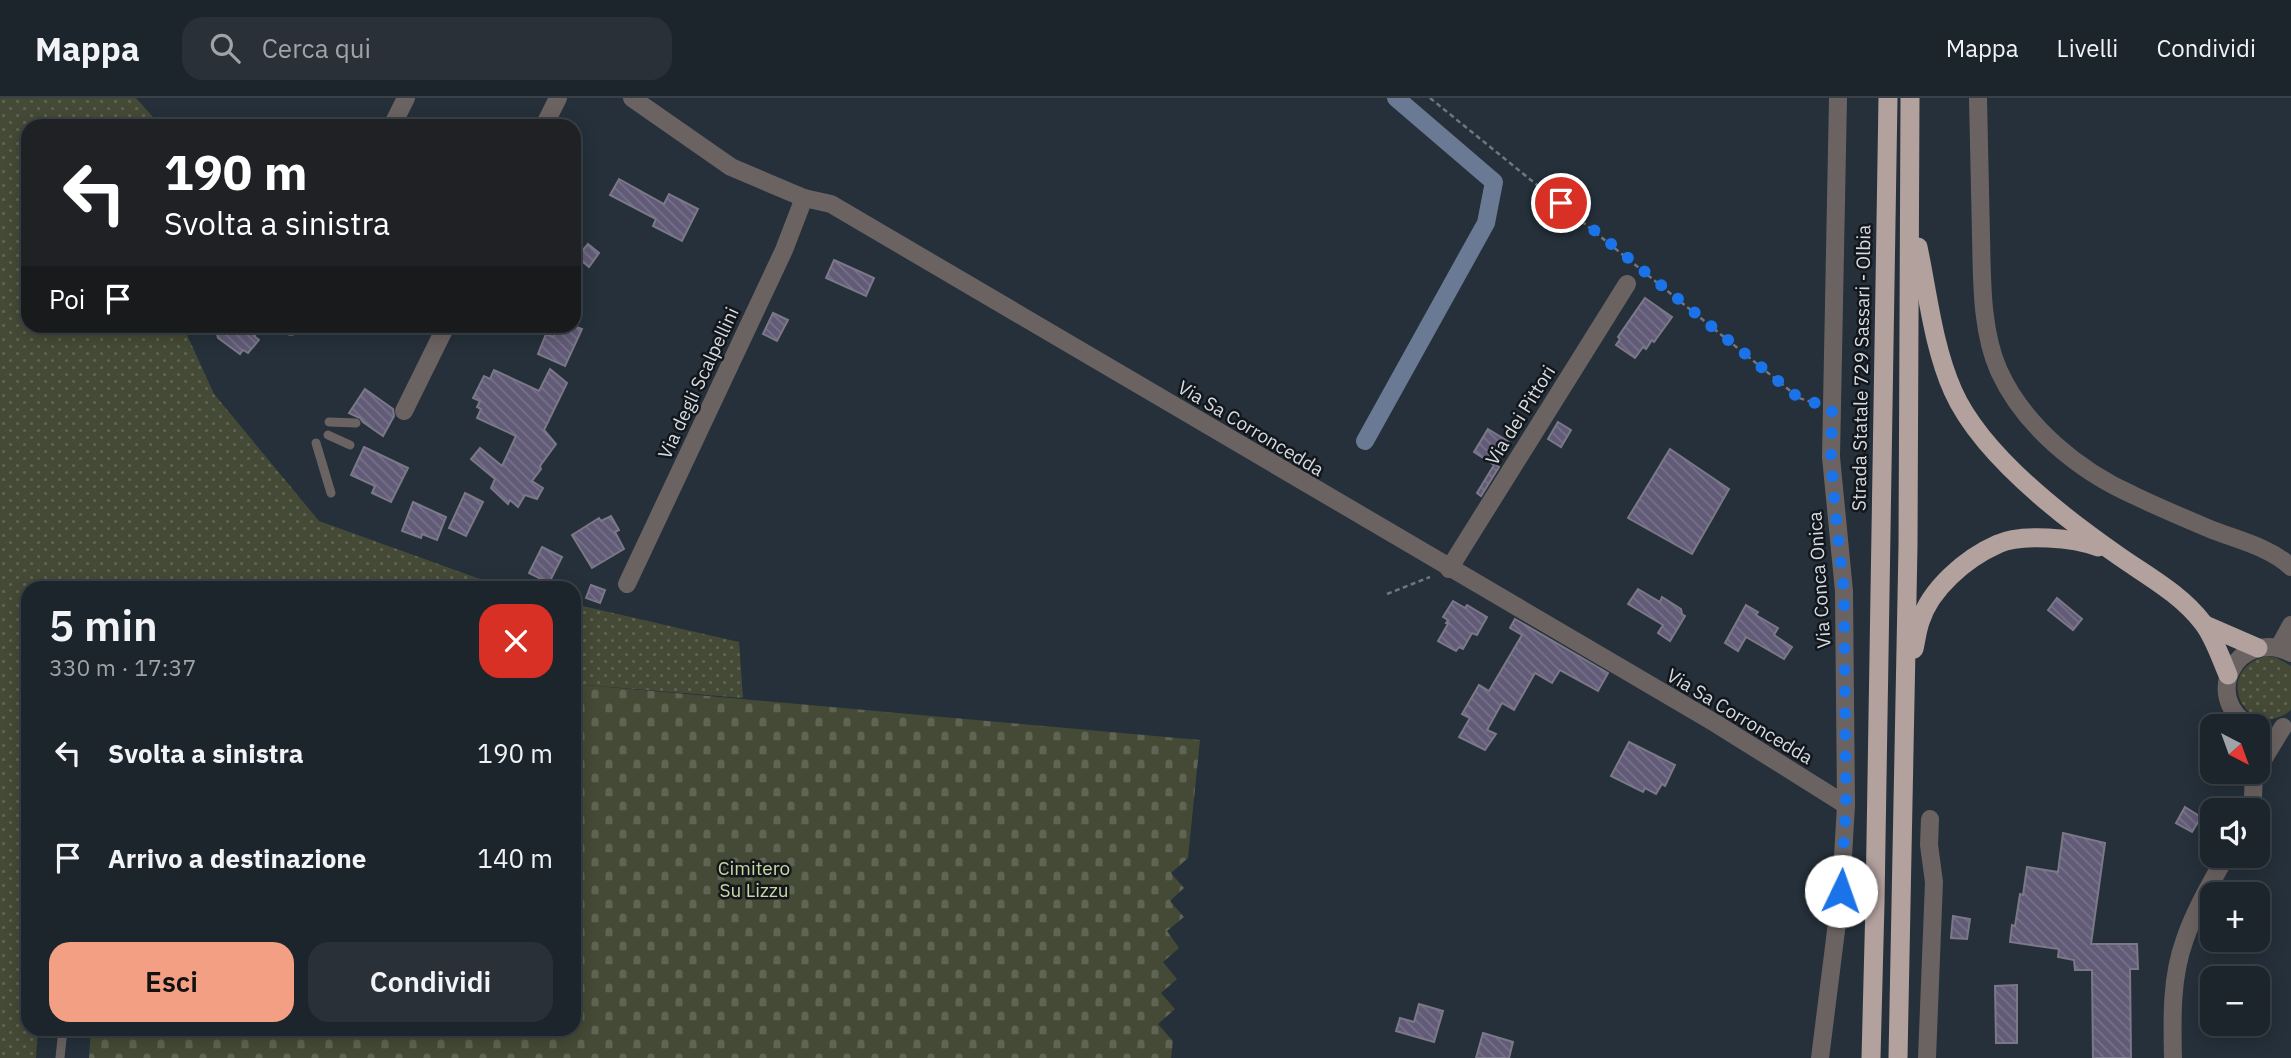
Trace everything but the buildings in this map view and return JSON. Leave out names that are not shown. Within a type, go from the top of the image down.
[{"type":"highway","name":"Strada Statale 729 Sassari - Olbia","points":[[1871,1058],[1888,98]]},
{"type":"highway","points":[[1898,1058],[1908,546],[1910,98]]},
{"type":"highway","points":[[1910,204],[1938,347],[1954,392],[1983,439],[2053,508],[2116,555],[2171,590],[2205,625],[2228,675]]},
{"type":"highway","points":[[1904,698],[1920,621],[1937,592],[1965,563],[2000,542],[2042,538],[2080,540],[2116,555]]},
{"type":"highway","points":[[2205,625],[2258,648]]},
{"type":"highway","points":[[1863,1058],[1873,984]]},
{"type":"street","points":[[395,119],[406,98]]},
{"type":"street","points":[[548,119],[558,98]]},
{"type":"street","name":"Via Sa Corroncedda","points":[[632,98],[731,167],[804,198],[831,204],[1715,723],[1846,805]]},
{"type":"street","name":"Via Conca Onica","points":[[1820,1058],[1841,891],[1846,805],[1844,591],[1834,496],[1832,408],[1838,98]]},
{"type":"street","points":[[1978,98],[1982,286],[1989,339],[1998,370],[2010,391],[2046,435],[2065,453],[2099,477],[2129,494],[2269,552],[2291,567]]},
{"type":"street","name":"Via degli Scalpellini","points":[[627,584],[783,250],[804,198]]},
{"type":"street","name":"Via dei Pittori","points":[[1449,569],[1627,284]]},
{"type":"street","points":[[404,411],[443,333]]},
{"type":"street","points":[[2237,714],[2228,699],[2228,675],[2241,656],[2258,648],[2285,650],[2291,625]]},
{"type":"street","points":[[2270,730],[2287,725]]},
{"type":"street","points":[[2270,749],[2287,725]]},
{"type":"street","points":[[1927,1058],[1934,882],[1929,845],[1930,820]]},
{"type":"street","points":[[2174,1058],[2175,978],[2184,941],[2200,903],[2219,868]]},
{"type":"lane","points":[[329,422],[356,423]]},
{"type":"lane","points":[[328,435],[350,445]]},
{"type":"lane","points":[[316,443],[331,493]]},
{"type":"lane","points":[[60,1058],[62,1036]]},
{"type":"path","points":[[1430,98],[1799,398],[1832,408]]},
{"type":"path","points":[[1387,594],[1449,569]]},
{"type":"green space","points":[[0,98],[136,98],[155,119],[21,119],[21,333],[186,333],[214,394],[319,521],[486,581],[21,581],[21,1036],[38,1036],[36,1058],[0,1058]]},
{"type":"green space","points":[[581,606],[739,642],[743,698],[581,685]]},
{"type":"green space","points":[[2267,656],[2291,666],[2291,710],[2275,718],[2270,718],[2270,714],[2249,712],[2241,702],[2238,689],[2240,676],[2249,664]]},
{"type":"green space","name":"Cimitero Su Lizzu","points":[[581,685],[1200,740],[1188,858],[1171,873],[1184,888],[1170,901],[1184,917],[1167,931],[1179,948],[1163,962],[1177,979],[1161,993],[1175,1009],[1158,1024],[1173,1041],[1171,1058],[89,1058],[91,1036],[581,1036]]},
{"type":"waterway","points":[[1365,441],[1486,223],[1494,182],[1396,98]]},
{"type":"route","points":[[1561,203],[1799,398],[1832,408],[1831,457],[1844,591],[1846,697],[1846,805],[1841,891]]}]
